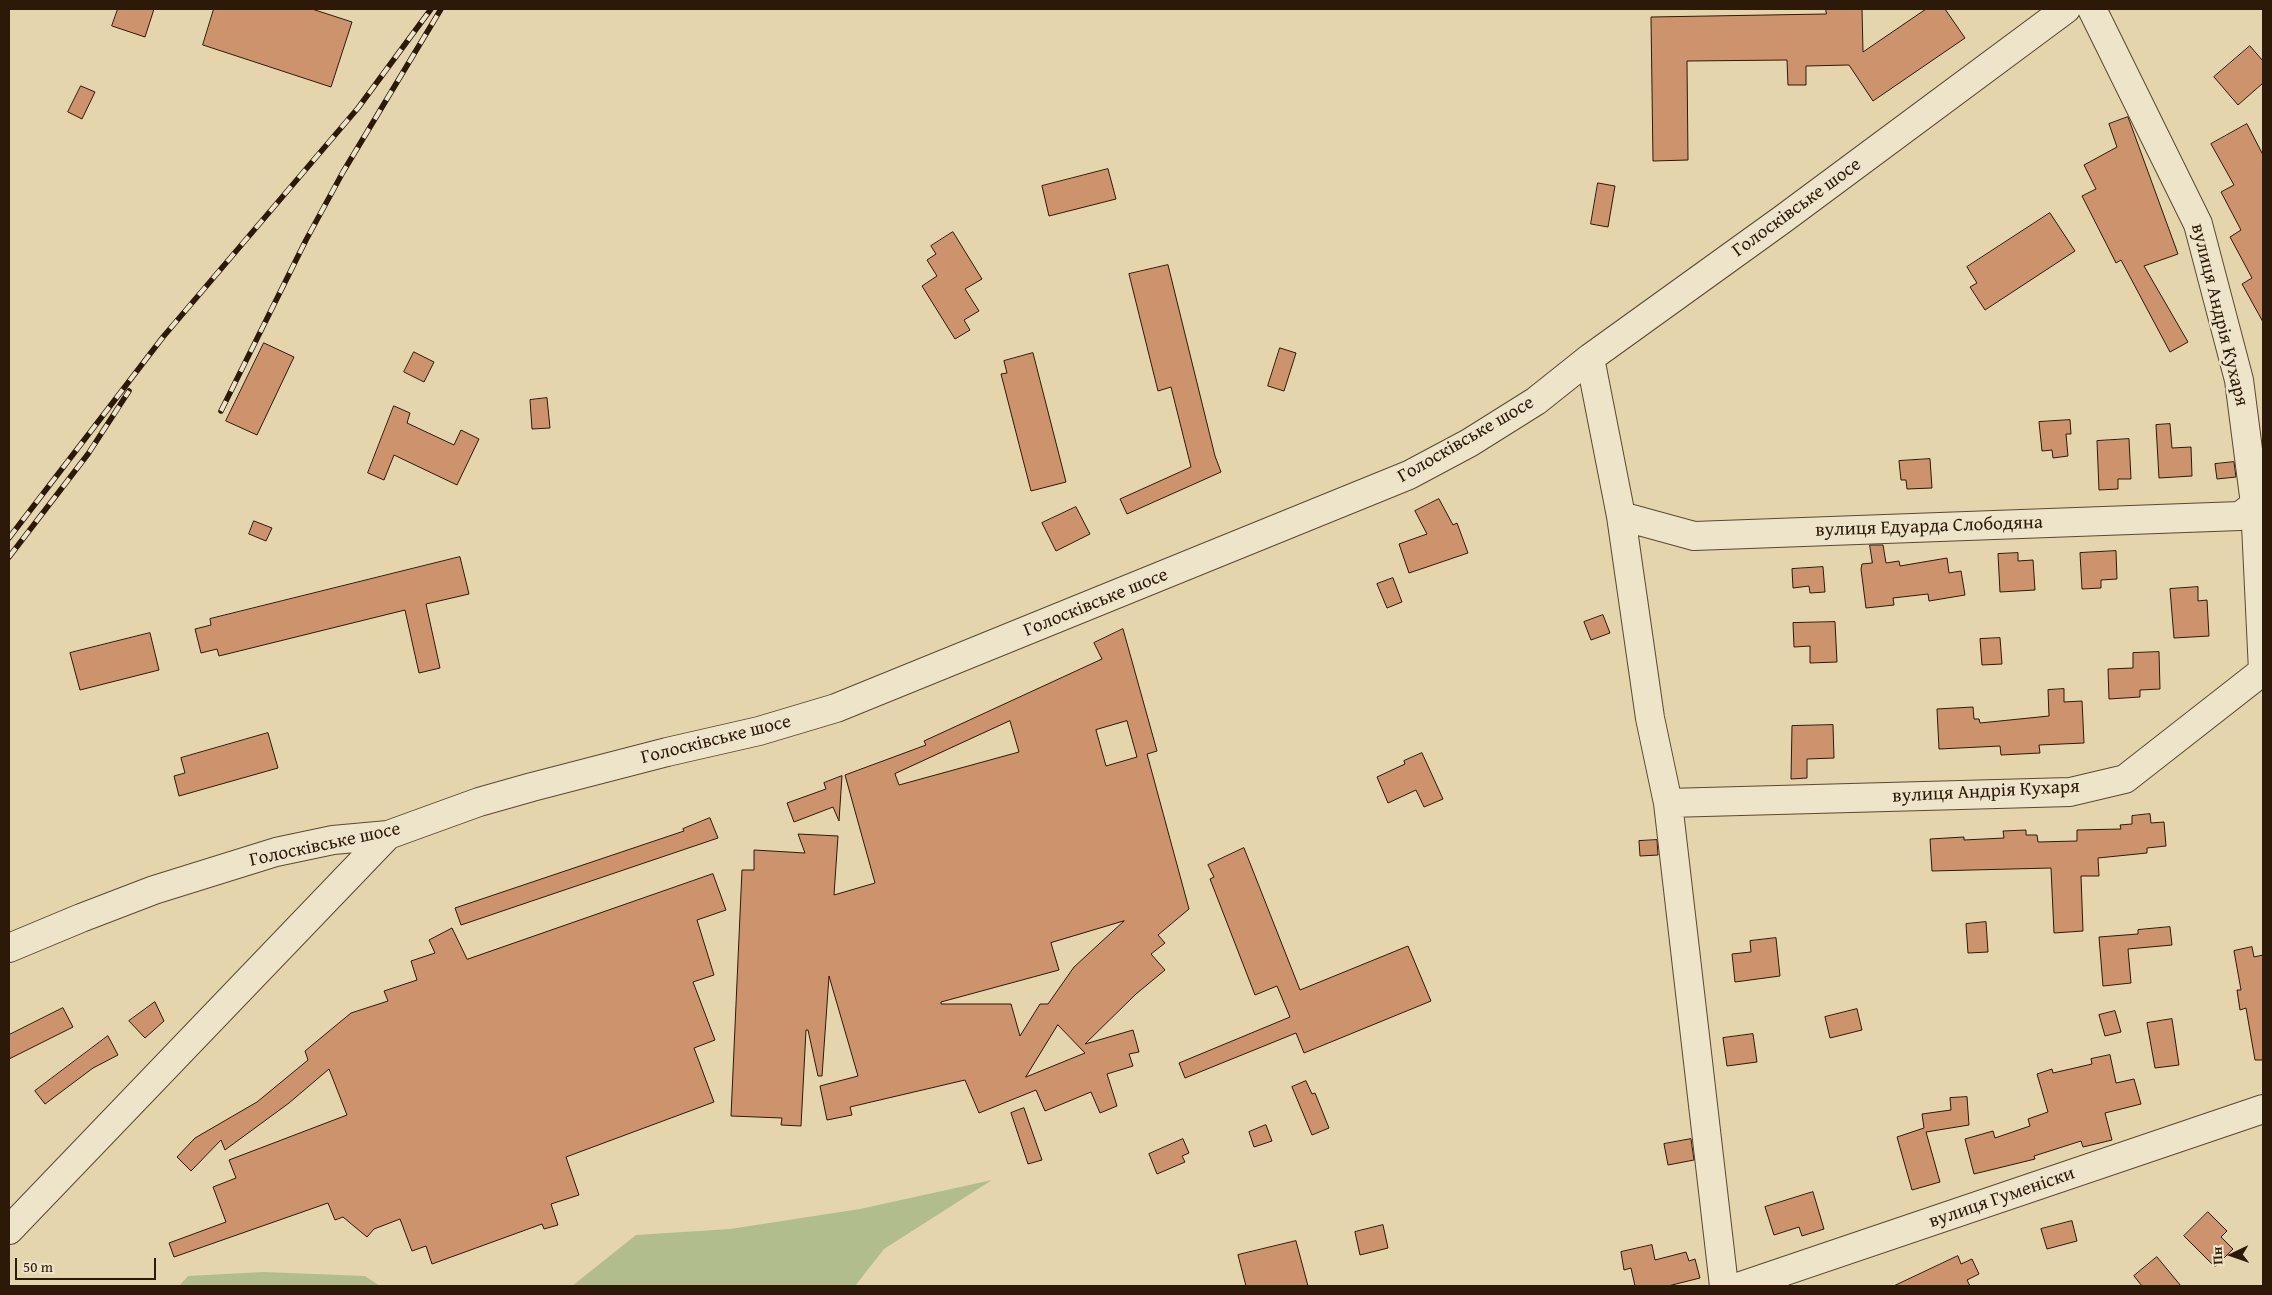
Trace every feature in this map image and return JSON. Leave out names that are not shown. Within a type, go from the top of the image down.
[{"type":"street","name":"Голосківське шосе","points":[[9,948],[154,890],[276,852],[333,840],[388,835],[479,802],[667,752],[759,731],[836,708],[902,683],[1044,623],[1409,475],[1469,443],[1536,401],[1590,358],[1783,219],[2066,9]]},
{"type":"street","name":"вулиця Андрія Кухаря","points":[[1668,803],[2070,792],[2125,779],[2263,671],[2253,506],[2239,380],[2198,224],[2092,9]]},
{"type":"street","points":[[1590,358],[1621,516],[1650,718],[1668,803],[1724,1286]]},
{"type":"street","name":"вулиця Едуарда Слободяна","points":[[1621,516],[1694,536],[2253,506]]},
{"type":"street","points":[[9,1230],[388,835]]},
{"type":"street","name":"вулиця Гуменіски","points":[[1741,1286],[2263,1109]]},
{"type":"green space","points":[[992,1180],[884,1249],[855,1286],[572,1286],[636,1235],[730,1229],[860,1209]]},
{"type":"green space","points":[[264,1272],[365,1276],[380,1286],[179,1286],[188,1276]]},
{"type":"building","points":[[118,9],[154,9],[145,37],[112,26]]},
{"type":"building","points":[[214,9],[312,9],[352,22],[331,87],[203,45]]},
{"type":"building","points":[[1826,9],[1862,9],[1863,52],[1926,9],[1945,9],[1965,38],[1873,101],[1849,65],[1806,66],[1806,85],[1788,85],[1787,60],[1687,61],[1688,160],[1653,161],[1651,17],[1826,14]]},
{"type":"building","points":[[2250,46],[2263,61],[2263,83],[2238,105],[2214,77]]},
{"type":"building","points":[[81,86],[95,92],[82,119],[68,112]]},
{"type":"building","points":[[2128,117],[2178,254],[2144,266],[2188,342],[2170,352],[2121,260],[2116,263],[2082,196],[2096,189],[2084,165],[2117,147],[2109,124]]},
{"type":"building","points":[[2247,124],[2263,155],[2263,322],[2242,284],[2252,278],[2230,237],[2241,230],[2221,192],[2234,185],[2211,144]]},
{"type":"building","points":[[1108,169],[1116,199],[1049,216],[1042,186]]},
{"type":"building","points":[[1598,183],[1615,186],[1608,227],[1591,224]]},
{"type":"building","points":[[2050,213],[2075,251],[1985,310],[1970,287],[1977,283],[1967,267]]},
{"type":"building","points":[[953,232],[982,279],[965,289],[979,311],[964,320],[970,330],[955,339],[922,286],[937,276],[927,260],[936,254],[931,246]]},
{"type":"building","points":[[1168,265],[1215,456],[1221,472],[1127,514],[1120,499],[1191,467],[1171,387],[1158,391],[1129,274]]},
{"type":"building","points":[[264,343],[294,357],[257,435],[226,421]]},
{"type":"building","points":[[1280,348],[1296,353],[1284,391],[1268,386]]},
{"type":"building","points":[[414,352],[434,362],[424,382],[404,372]]},
{"type":"building","points":[[1033,353],[1066,482],[1031,491],[1001,374],[1007,373],[1004,361]]},
{"type":"building","points":[[547,398],[550,428],[532,429],[530,400]]},
{"type":"building","points":[[394,406],[410,413],[407,423],[454,445],[461,430],[479,439],[457,485],[394,455],[384,480],[368,473]]},
{"type":"building","points":[[2070,420],[2071,434],[2066,434],[2068,456],[2053,458],[2052,450],[2042,451],[2039,422]]},
{"type":"building","points":[[2170,424],[2172,448],[2191,447],[2192,476],[2159,478],[2156,425]]},
{"type":"building","points":[[2129,439],[2131,479],[2118,479],[2118,489],[2099,490],[2097,441]]},
{"type":"building","points":[[1930,459],[1932,488],[1907,489],[1906,480],[1901,480],[1899,461]]},
{"type":"building","points":[[2234,462],[2236,477],[2217,479],[2215,464]]},
{"type":"building","points":[[1439,499],[1453,525],[1457,523],[1468,553],[1409,573],[1399,544],[1427,534],[1415,511]]},
{"type":"building","points":[[1076,507],[1090,534],[1056,551],[1042,523]]},
{"type":"building","points":[[254,521],[272,528],[266,541],[249,534]]},
{"type":"building","points":[[1870,545],[1883,545],[1886,563],[1899,561],[1900,566],[1947,558],[1949,573],[1961,571],[1965,595],[1929,601],[1928,594],[1893,598],[1894,605],[1866,608],[1861,569],[1862,564],[1872,563]]},
{"type":"building","points":[[2116,551],[2117,579],[2101,580],[2101,588],[2082,589],[2080,553]]},
{"type":"building","points":[[2018,553],[2018,561],[2033,560],[2035,590],[2000,592],[1998,554]]},
{"type":"building","points":[[460,557],[469,594],[426,604],[440,668],[419,673],[405,610],[219,656],[217,649],[201,653],[195,629],[211,625],[210,619]]},
{"type":"building","points":[[1823,567],[1825,592],[1810,593],[1809,586],[1793,588],[1792,569]]},
{"type":"building","points":[[1393,578],[1402,602],[1387,608],[1377,584]]},
{"type":"building","points":[[2198,587],[2198,601],[2207,600],[2209,636],[2174,638],[2170,589]]},
{"type":"building","points":[[1603,615],[1610,633],[1591,640],[1584,622]]},
{"type":"building","points":[[1835,622],[1837,662],[1810,663],[1810,646],[1794,647],[1793,623]]},
{"type":"building","points":[[1123,629],[1157,751],[1147,754],[1189,909],[1158,935],[1165,943],[1151,954],[1165,970],[1136,994],[1085,1044],[1133,1030],[1139,1052],[1129,1054],[1133,1066],[1107,1074],[1117,1106],[1100,1113],[1091,1092],[1045,1111],[1036,1090],[979,1113],[965,1080],[850,1107],[852,1115],[827,1120],[820,1086],[858,1076],[829,976],[822,1076],[818,1076],[808,1030],[806,1030],[801,1126],[781,1125],[782,1118],[731,1116],[742,870],[754,870],[754,850],[805,853],[798,834],[838,836],[834,895],[875,883],[845,775],[926,745],[924,741],[1102,659],[1094,643]],"holes":[[[1010,721],[1019,752],[899,785],[895,774]],[[1127,721],[1137,757],[1106,766],[1096,730]],[[1124,921],[1074,967],[1048,1004],[1040,1004],[1020,1036],[1011,1004],[941,1004],[941,1002],[1059,970],[1051,943]],[[1058,1025],[1085,1053],[1026,1077]]]},
{"type":"building","points":[[150,633],[159,670],[80,690],[70,653]]},
{"type":"building","points":[[2000,638],[2002,664],[1982,665],[1980,639]]},
{"type":"building","points":[[2159,652],[2160,689],[2140,690],[2140,697],[2109,699],[2108,669],[2133,668],[2133,653]]},
{"type":"building","points":[[2064,689],[2064,702],[2082,701],[2084,743],[2039,745],[2040,753],[2001,755],[2000,746],[1939,749],[1937,709],[1973,707],[1974,719],[1979,719],[1980,723],[2049,716],[2048,690]]},
{"type":"building","points":[[1833,725],[1834,758],[1807,759],[1807,778],[1791,779],[1792,726]]},
{"type":"building","points":[[268,733],[278,768],[179,796],[174,776],[185,773],[181,758]]},
{"type":"building","points":[[1422,753],[1443,799],[1424,807],[1416,790],[1388,803],[1377,777],[1405,764],[1404,761]]},
{"type":"building","points":[[842,776],[839,821],[833,807],[794,822],[787,803],[826,789],[824,783]]},
{"type":"building","points":[[2150,814],[2151,823],[2164,822],[2166,846],[2147,848],[2147,853],[2098,858],[2099,876],[2081,876],[2083,931],[2054,933],[2051,868],[1932,871],[1930,839],[1964,837],[1964,840],[2004,838],[2003,831],[2026,830],[2026,835],[2037,835],[2038,842],[2077,841],[2077,830],[2121,829],[2120,825],[2132,824],[2132,816]]},
{"type":"building","points":[[710,818],[718,838],[461,925],[455,908],[684,831],[683,829]]},
{"type":"building","points":[[1657,840],[1658,855],[1640,856],[1639,841]]},
{"type":"building","points":[[1244,848],[1300,990],[1408,946],[1431,1001],[1304,1053],[1296,1033],[1185,1078],[1179,1063],[1290,1017],[1277,986],[1255,995],[1210,879],[1214,877],[1208,865]]},
{"type":"building","points":[[713,874],[726,910],[697,920],[714,975],[693,982],[715,1040],[694,1048],[714,1102],[566,1157],[579,1195],[551,1204],[558,1225],[544,1229],[542,1224],[432,1264],[426,1246],[412,1251],[400,1219],[374,1229],[367,1237],[343,1217],[335,1220],[328,1203],[174,1257],[169,1243],[226,1222],[213,1187],[236,1178],[229,1160],[347,1115],[329,1069],[289,1103],[225,1150],[221,1140],[191,1171],[177,1157],[195,1138],[257,1102],[308,1060],[305,1051],[351,1013],[388,1001],[384,991],[417,980],[411,961],[435,953],[429,940],[452,928],[467,959]]},
{"type":"building","points":[[1986,922],[1988,952],[1968,953],[1966,924]]},
{"type":"building","points":[[2170,927],[2172,945],[2128,949],[2131,983],[2103,986],[2099,937],[2138,934],[2138,930]]},
{"type":"building","points":[[1776,938],[1780,976],[1735,982],[1732,954],[1751,952],[1750,941]]},
{"type":"building","points":[[2252,947],[2254,957],[2263,955],[2263,1060],[2255,1060],[2246,1008],[2240,1010],[2237,990],[2241,990],[2234,951]]},
{"type":"building","points":[[155,1002],[164,1021],[145,1038],[129,1021]]},
{"type":"building","points":[[63,1008],[73,1027],[9,1059],[9,1035]]},
{"type":"building","points":[[1857,1009],[1862,1030],[1830,1038],[1825,1017]]},
{"type":"building","points":[[2115,1011],[2121,1032],[2105,1036],[2099,1015]]},
{"type":"building","points":[[2172,1019],[2179,1065],[2155,1068],[2147,1023]]},
{"type":"building","points":[[1753,1034],[1757,1062],[1727,1066],[1723,1038]]},
{"type":"building","points":[[108,1036],[118,1055],[93,1068],[45,1104],[35,1091]]},
{"type":"building","points":[[2110,1055],[2116,1083],[2134,1079],[2141,1104],[2105,1113],[2112,1140],[2083,1147],[2081,1141],[2034,1156],[2035,1159],[1974,1174],[1965,1139],[1993,1131],[1995,1138],[2030,1126],[2028,1119],[2048,1112],[2037,1074],[2052,1069],[2053,1073],[2092,1064],[2091,1059]]},
{"type":"building","points":[[1306,1081],[1312,1094],[1315,1093],[1329,1128],[1312,1135],[1292,1087]]},
{"type":"building","points":[[1967,1097],[1969,1125],[1926,1132],[1940,1182],[1912,1190],[1897,1137],[1924,1128],[1922,1114],[1951,1110],[1950,1098]]},
{"type":"building","points":[[1024,1108],[1042,1160],[1028,1164],[1011,1113]]},
{"type":"building","points":[[1266,1125],[1272,1141],[1254,1147],[1249,1132]]},
{"type":"building","points":[[1183,1139],[1189,1153],[1182,1156],[1185,1162],[1157,1174],[1149,1154]]},
{"type":"building","points":[[1691,1139],[1694,1160],[1668,1165],[1664,1144]]},
{"type":"building","points":[[1813,1192],[1824,1229],[1802,1236],[1799,1227],[1774,1235],[1765,1207]]},
{"type":"building","points":[[2208,1212],[2227,1231],[2221,1237],[2233,1249],[2215,1267],[2184,1236]]},
{"type":"building","points":[[2072,1221],[2077,1241],[2047,1249],[2041,1229]]},
{"type":"building","points":[[1383,1225],[1388,1248],[1360,1255],[1355,1232]]},
{"type":"building","points":[[1296,1241],[1308,1286],[1246,1286],[1238,1255]]},
{"type":"building","points":[[1652,1245],[1655,1260],[1686,1252],[1689,1261],[1695,1259],[1700,1278],[1668,1286],[1635,1286],[1631,1268],[1624,1270],[1621,1252]]},
{"type":"building","points":[[1958,1256],[1961,1264],[1972,1259],[1979,1274],[1967,1280],[1970,1286],[1894,1286]]},
{"type":"building","points":[[2157,1257],[2181,1286],[2142,1286],[2134,1276]]},
{"type":"railway","points":[[9,538],[163,337],[358,108],[431,9]]},
{"type":"railway","points":[[221,411],[306,240],[343,172],[441,9]]},
{"type":"railway","points":[[9,557],[88,454],[129,391]]}]
